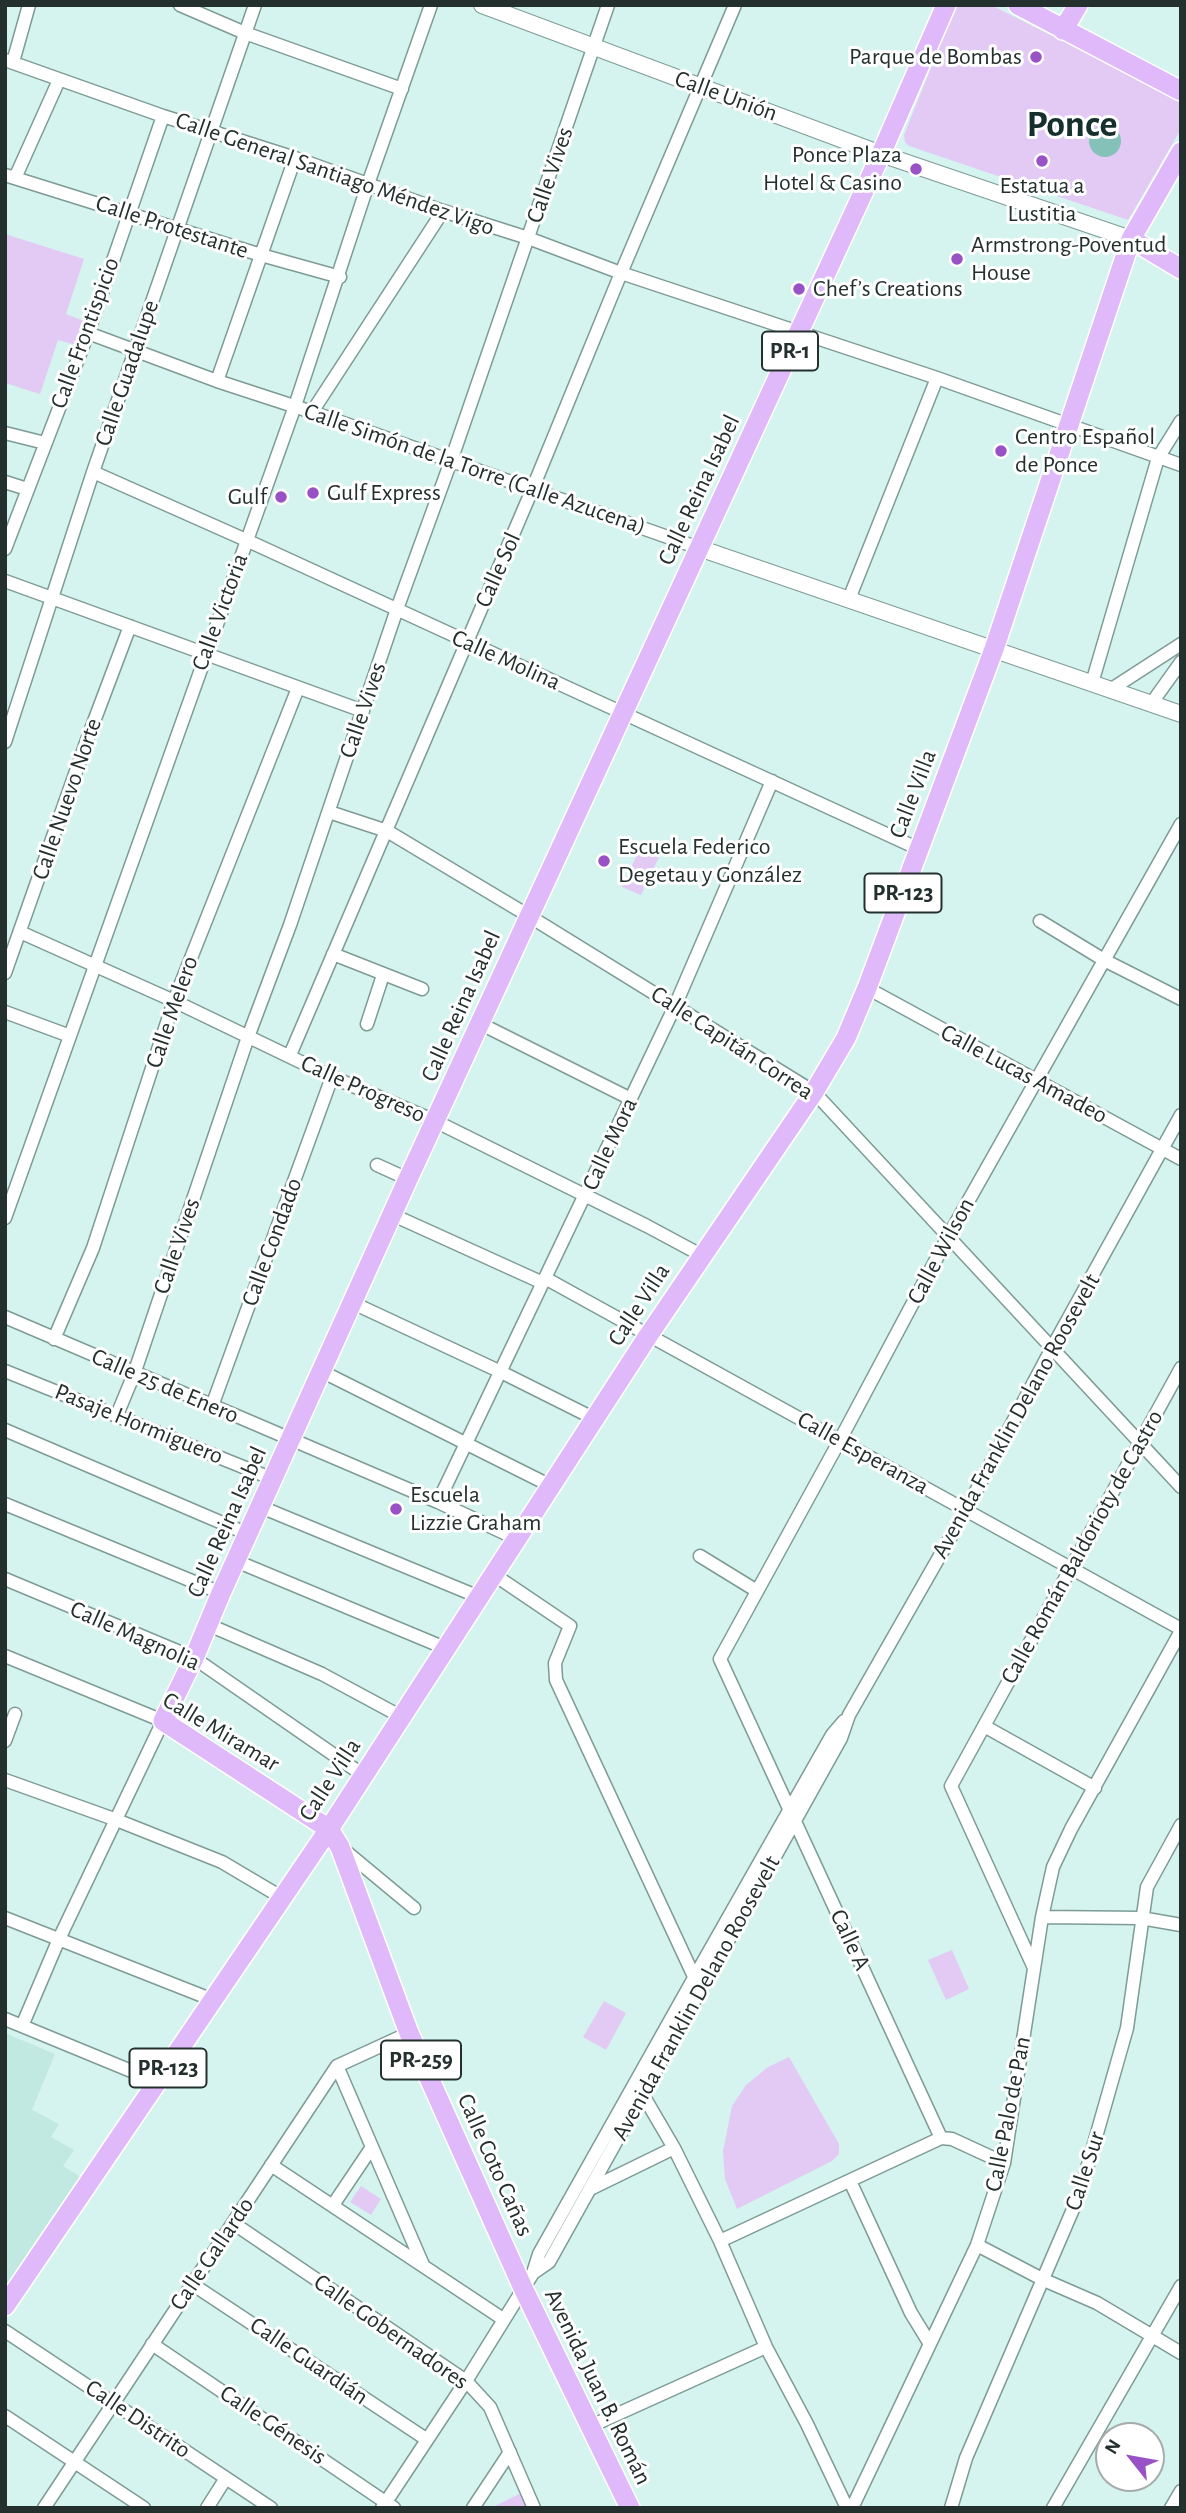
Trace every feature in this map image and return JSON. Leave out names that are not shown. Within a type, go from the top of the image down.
[{"type":"main road","name":"Calle Reina Isabel","points":[[163,1721],[209,1625],[221,1592],[408,1179],[881,154],[946,5]]},
{"type":"main road","points":[[1018,5],[1181,91]]},
{"type":"main road","points":[[1063,30],[1078,5]]},
{"type":"main road","name":"Calle Villa","points":[[5,2306],[329,1829],[701,1255],[814,1092],[846,1038],[994,649],[1131,239],[1181,152]]},
{"type":"main road","points":[[1131,239],[1181,269]]},
{"type":"main road","name":"Calle Miramar","points":[[163,1721],[329,1829]]},
{"type":"main road","name":"Calle Coto Cañas","points":[[329,1829],[340,1847],[409,2033],[528,2280]]},
{"type":"main road","name":"Avenida Juan B. Román","points":[[528,2280],[591,2426],[630,2508]]},
{"type":"street","points":[[9,61],[29,5]]},
{"type":"street","points":[[180,5],[245,33],[402,89]]},
{"type":"street","name":"Calle Guadalupe","points":[[5,742],[93,472],[255,5]]},
{"type":"street","name":"Calle Victoria","points":[[5,1218],[295,406],[340,277],[368,184],[431,5]]},
{"type":"street","name":"Calle Unión","points":[[481,5],[881,154],[1131,239]]},
{"type":"street","name":"Calle Vives","points":[[117,1415],[134,1374],[248,1037],[290,925],[397,609],[451,461],[608,5]]},
{"type":"street","name":"Calle Sol","points":[[290,1055],[532,490],[734,5]]},
{"type":"street","name":"Calle General Santiago Méndez Vigo","points":[[9,61],[163,116],[528,238],[621,273],[937,378],[1181,465]]},
{"type":"street","points":[[10,176],[59,80]]},
{"type":"street","name":"Calle Frontispicio","points":[[5,549],[88,333],[163,116]]},
{"type":"street","points":[[217,381],[295,158]]},
{"type":"street","name":"Calle Protestante","points":[[10,176],[261,256],[340,277]]},
{"type":"street","points":[[312,412],[443,211]]},
{"type":"street","name":"Calle Simón de la Torre (Calle Azucena)","points":[[88,333],[217,381],[1181,714]]},
{"type":"street","points":[[849,599],[937,378]]},
{"type":"street","points":[[1092,683],[1158,458],[1181,421]]},
{"type":"street","points":[[5,433],[45,443]]},
{"type":"street","name":"Calle Molina","points":[[93,472],[624,712],[919,849]]},
{"type":"street","points":[[5,482],[27,489]]},
{"type":"street","points":[[5,581],[363,711]]},
{"type":"street","name":"Calle Nuevo Norte","points":[[5,973],[130,626]]},
{"type":"street","points":[[1110,690],[1181,644]]},
{"type":"street","points":[[1151,704],[1181,662]]},
{"type":"street","name":"Calle Melero","points":[[54,1339],[93,1248],[174,1001],[298,688]]},
{"type":"street","name":"Calle Mora","points":[[438,1502],[675,1006],[772,781]]},
{"type":"street","name":"Calle Capitán Correa","points":[[329,812],[387,831],[814,1092],[1138,1444],[1181,1487]]},
{"type":"street","name":"Calle Wilson","points":[[730,1682],[720,1659],[948,1237],[1181,824]]},
{"type":"street","points":[[1040,921],[1104,960],[1181,999]]},
{"type":"street","name":"Calle Progreso","points":[[20,932],[174,1001],[332,1077],[435,1121],[701,1255]]},
{"type":"street","points":[[333,954],[422,989]]},
{"type":"street","points":[[367,1024],[383,975]]},
{"type":"street","name":"Calle Lucas Amadeo","points":[[867,988],[1181,1159]]},
{"type":"street","points":[[5,1012],[69,1036]]},
{"type":"street","points":[[481,1024],[631,1099]]},
{"type":"street","name":"Calle Condado","points":[[212,1406],[332,1077]]},
{"type":"street","name":"Avenida Franklin Delano Roosevelt","points":[[387,2506],[426,2439],[466,2381],[528,2280],[539,2254],[638,2091],[792,1816],[832,1735],[849,1715],[966,1510],[1181,1115]]},
{"type":"street","points":[[377,1165],[408,1179]]},
{"type":"street","name":"Calle Esperanza","points":[[393,1215],[544,1281],[840,1440],[1181,1630]]},
{"type":"street","points":[[353,1303],[595,1419]]},
{"type":"street","name":"Calle 25 de Enero","points":[[5,1317],[438,1502],[517,1539]]},
{"type":"street","name":"Calle Román Baldorioty de Castro","points":[[1034,1968],[951,1786],[1181,1368]]},
{"type":"street","name":"Pasaje Hormiguero","points":[[5,1371],[273,1479]]},
{"type":"street","points":[[321,1371],[551,1486]]},
{"type":"street","points":[[5,1430],[248,1534]]},
{"type":"street","points":[[5,1504],[221,1592]]},
{"type":"street","points":[[261,1507],[479,1597]]},
{"type":"street","points":[[701,1556],[757,1591]]},
{"type":"street","points":[[236,1561],[445,1648]]},
{"type":"street","points":[[493,1574],[570,1626],[555,1664],[556,1680],[697,1984]]},
{"type":"street","name":"Calle Magnolia","points":[[5,1579],[194,1658],[363,1775]]},
{"type":"street","points":[[209,1625],[323,1674],[400,1716]]},
{"type":"street","name":"Calle Palo de Pan","points":[[850,2508],[977,2245],[1004,2163],[1042,1917],[1053,1867],[1181,1630]]},
{"type":"street","name":"Calle Miramar","points":[[5,1656],[163,1721]]},
{"type":"street","name":"Calle A","points":[[730,1682],[941,2138]]},
{"type":"street","points":[[5,1741],[15,1714]]},
{"type":"street","name":"Calle Reina Isabel","points":[[22,2026],[114,1819],[163,1721]]},
{"type":"street","points":[[984,1726],[1095,1788]]},
{"type":"street","points":[[5,1780],[222,1862],[281,1897]]},
{"type":"street","name":"Calle Sur","points":[[951,2508],[966,2459],[1080,2193],[1127,2028],[1147,1887],[1181,1825]]},
{"type":"street","points":[[340,1847],[414,1908]]},
{"type":"street","points":[[5,1917],[213,2000]]},
{"type":"street","points":[[1042,1917],[1142,1918],[1181,1925]]},
{"type":"street","points":[[5,2020],[158,2082]]},
{"type":"street","points":[[409,2033],[337,2066],[423,2265]]},
{"type":"street","name":"Calle Gallardo","points":[[44,2508],[337,2066]]},
{"type":"street","points":[[638,2091],[674,2148],[720,2241],[766,2347],[850,2508]]},
{"type":"street","name":"Avenida Franklin Delano Roosevelt","points":[[528,2280],[549,2262],[590,2189],[638,2091]]},
{"type":"street","points":[[720,2241],[941,2138],[952,2139],[1004,2163]]},
{"type":"street","points":[[333,2205],[372,2147]]},
{"type":"street","points":[[590,2189],[674,2148]]},
{"type":"street","points":[[271,2165],[503,2319]]},
{"type":"street","points":[[850,2181],[911,2313],[930,2344]]},
{"type":"street","name":"Calle Gobernadores","points":[[233,2223],[466,2381],[490,2407],[534,2508]]},
{"type":"street","points":[[977,2245],[1044,2280],[1097,2303],[1181,2353]]},
{"type":"street","name":"Calle Guardián","points":[[192,2284],[426,2439]]},
{"type":"street","points":[[1053,2508],[1181,2286]]},
{"type":"street","name":"Calle Distrito","points":[[5,2332],[271,2508]]},
{"type":"street","name":"Calle Génesis","points":[[152,2344],[387,2506]]},
{"type":"street","points":[[591,2426],[766,2347]]},
{"type":"street","points":[[5,2416],[75,2463],[125,2503],[144,2508]]},
{"type":"street","points":[[473,2508],[510,2452]]},
{"type":"street","points":[[206,2508],[226,2478]]},
{"type":"street","points":[[1171,2508],[1181,2491]]},
{"type":"shaded area","points":[[956,5],[991,5],[1181,101],[1181,129],[1128,220],[909,146],[905,142],[904,135]]},
{"type":"shaded area","points":[[1105,125],[1116,130],[1121,141],[1116,152],[1105,157],[1094,152],[1089,141],[1094,130]]},
{"type":"shaded area","points":[[5,234],[84,259],[66,314],[84,321],[76,345],[58,340],[40,394],[5,383]]},
{"type":"shaded area","points":[[640,848],[659,857],[641,895],[622,887]]},
{"type":"shaded area","points":[[952,1950],[969,1989],[946,2000],[928,1960]]},
{"type":"shaded area","points":[[604,2001],[626,2013],[606,2050],[583,2037]]},
{"type":"shaded area","points":[[5,2033],[55,2054],[32,2110],[59,2124],[51,2137],[74,2150],[63,2166],[84,2179],[5,2291]]},
{"type":"shaded area","points":[[789,2057],[839,2144],[839,2154],[832,2161],[737,2209],[725,2179],[723,2151],[732,2106],[746,2085],[768,2067]]},
{"type":"shaded area","points":[[361,2186],[381,2199],[371,2215],[350,2202]]},
{"type":"shaded area","points":[[521,2493],[528,2508],[491,2508]]},
{"type":"place","name":"Parque de Bombas","points":[[1036,57]]},
{"type":"place","name":"Estatua a Lustitia","points":[[1042,161]]},
{"type":"place","name":"Ponce Plaza Hotel & Casino","points":[[916,169]]},
{"type":"place","name":"Armstrong-Poventud House","points":[[957,259]]},
{"type":"place","name":"Chef’s Creations","points":[[799,289]]},
{"type":"place","name":"Centro Español de Ponce","points":[[1001,451]]},
{"type":"place","name":"Gulf Express","points":[[313,493]]},
{"type":"place","name":"Gulf","points":[[281,497]]},
{"type":"place","name":"Escuela Federico Degetau y González","points":[[604,861]]},
{"type":"place","name":"Escuela Lizzie Graham","points":[[396,1509]]},
{"type":"district","name":"Ponce","points":[[1072,125]]}]
